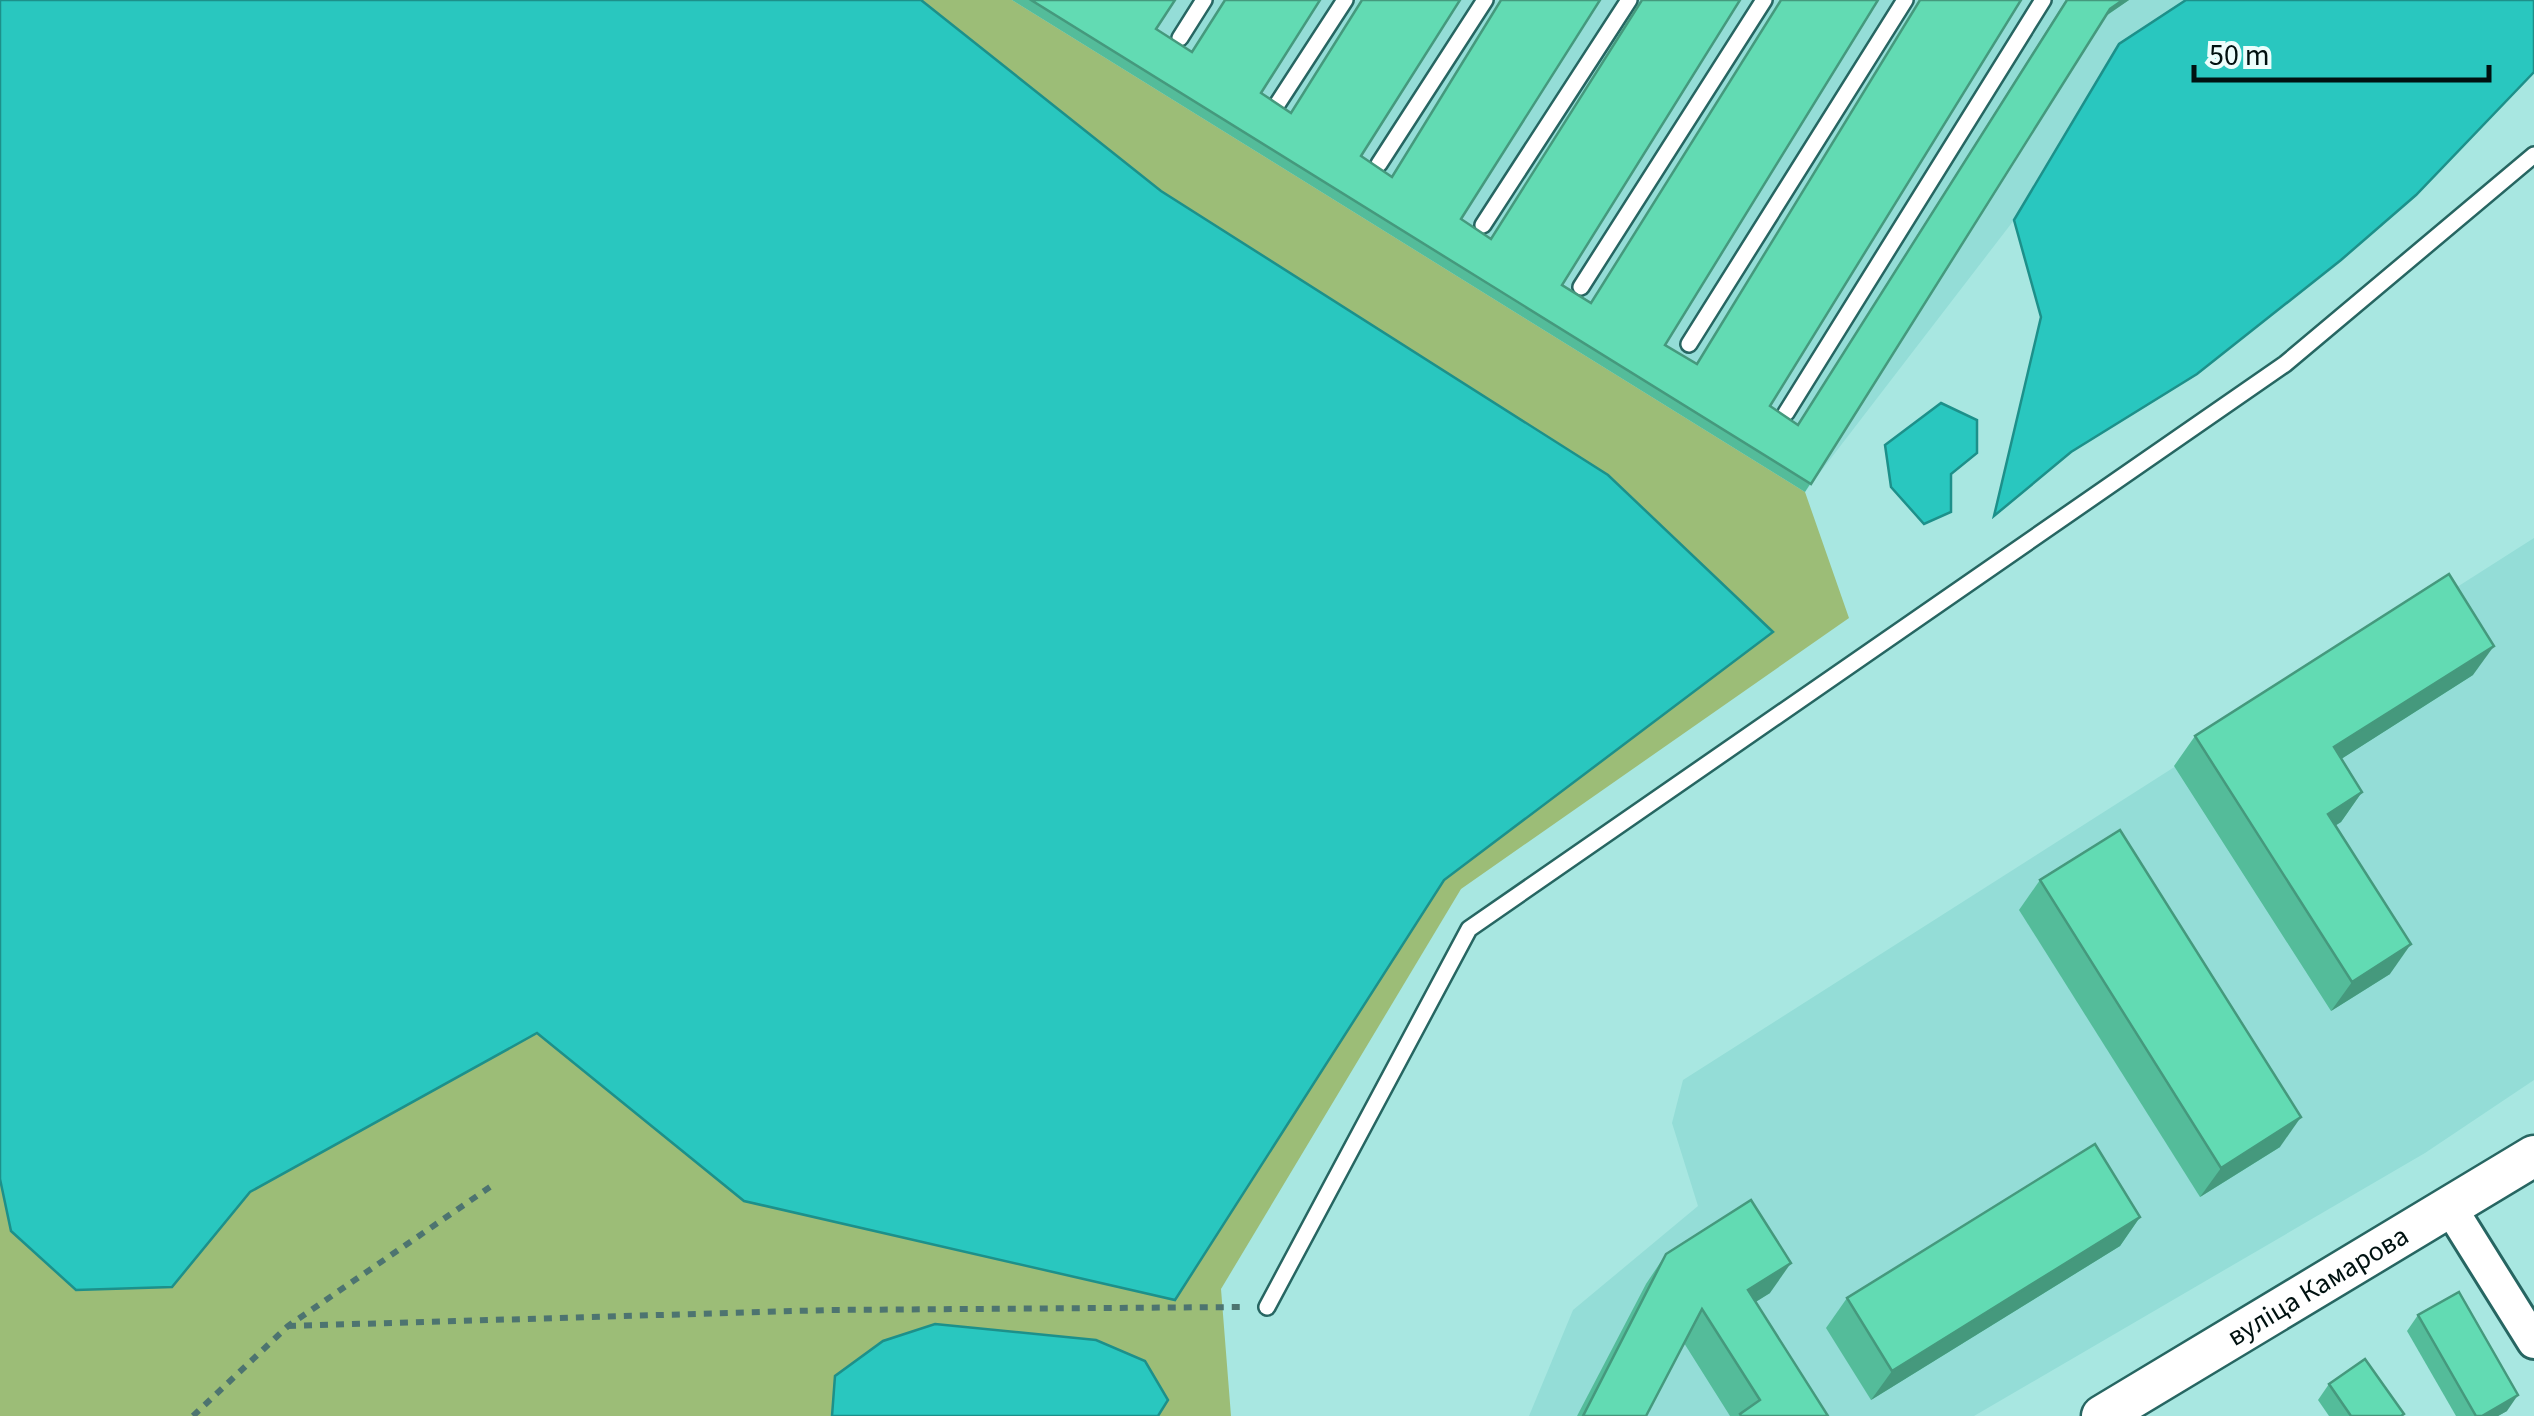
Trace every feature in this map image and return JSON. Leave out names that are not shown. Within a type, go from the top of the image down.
[{"type":"street","name":"вуліца Камарова","points":[[2102,1416],[2451,1210],[2534,1156]]},
{"type":"street","points":[[2451,1210],[2534,1342]]},
{"type":"lane","points":[[1180,38],[1204,0]]},
{"type":"lane","points":[[1278,103],[1344,0]]},
{"type":"lane","points":[[1379,164],[1485,0]]},
{"type":"lane","points":[[1483,225],[1629,0]]},
{"type":"lane","points":[[1581,287],[1764,0]]},
{"type":"lane","points":[[1689,344],[1905,0]]},
{"type":"lane","points":[[1786,413],[2044,0]]},
{"type":"lane","points":[[1267,1307],[1469,929],[2284,364],[2534,155]]},
{"type":"path","points":[[193,1416],[288,1326],[490,1188]]},
{"type":"path","points":[[288,1326],[829,1310],[1267,1307]]},
{"type":"shaded area","points":[[1012,0],[2186,0],[2119,44],[2014,220],[1805,492]]},
{"type":"shaded area","points":[[2534,538],[2534,1080],[2425,1153],[1974,1416],[1529,1416],[1573,1310],[1698,1206],[1672,1123],[1683,1080]]},
{"type":"green space","points":[[0,0],[1012,0],[1805,492],[1849,618],[1461,889],[1221,1289],[1231,1416],[0,1416]]},
{"type":"water","points":[[0,0],[921,0],[1161,191],[1608,475],[1773,632],[1444,880],[1175,1300],[744,1201],[537,1033],[250,1192],[172,1287],[76,1290],[11,1231],[0,1179]]},
{"type":"water","points":[[2186,0],[2534,0],[2534,72],[2416,195],[2341,260],[2197,374],[2071,452],[1994,516],[2041,317],[2014,220],[2119,44]]},
{"type":"water","points":[[1941,403],[1977,420],[1977,453],[1951,474],[1951,512],[1924,524],[1891,487],[1885,445]]},
{"type":"water","points":[[935,1324],[1096,1340],[1145,1361],[1168,1400],[1158,1416],[832,1416],[835,1376],[883,1341]]},
{"type":"building","points":[[1031,0],[1175,0],[1156,29],[1192,52],[1225,0],[1320,0],[1261,93],[1291,113],[1362,0],[1460,0],[1361,156],[1392,177],[1501,0],[1600,0],[1461,219],[1491,239],[1642,0],[1740,0],[1562,285],[1591,303],[1781,0],[1878,0],[1665,345],[1697,364],[1920,0],[2021,0],[1770,406],[1798,425],[2067,0],[2123,0],[2110,9],[1811,484]]},
{"type":"building","points":[[2449,574],[2494,646],[2334,747],[2362,792],[2328,814],[2411,944],[2352,982],[2195,736]]},
{"type":"building","points":[[2120,830],[2301,1117],[2221,1168],[2040,880]]},
{"type":"building","points":[[2095,1144],[2140,1217],[1892,1371],[1847,1298]]},
{"type":"building","points":[[1751,1200],[1791,1263],[1748,1290],[1828,1416],[1741,1416],[1760,1400],[1702,1309],[1646,1416],[1583,1416],[1666,1254]]},
{"type":"building","points":[[2459,1292],[2518,1395],[2482,1416],[2476,1416],[2418,1315]]},
{"type":"building","points":[[2365,1359],[2404,1414],[2351,1416],[2329,1384]]}]
